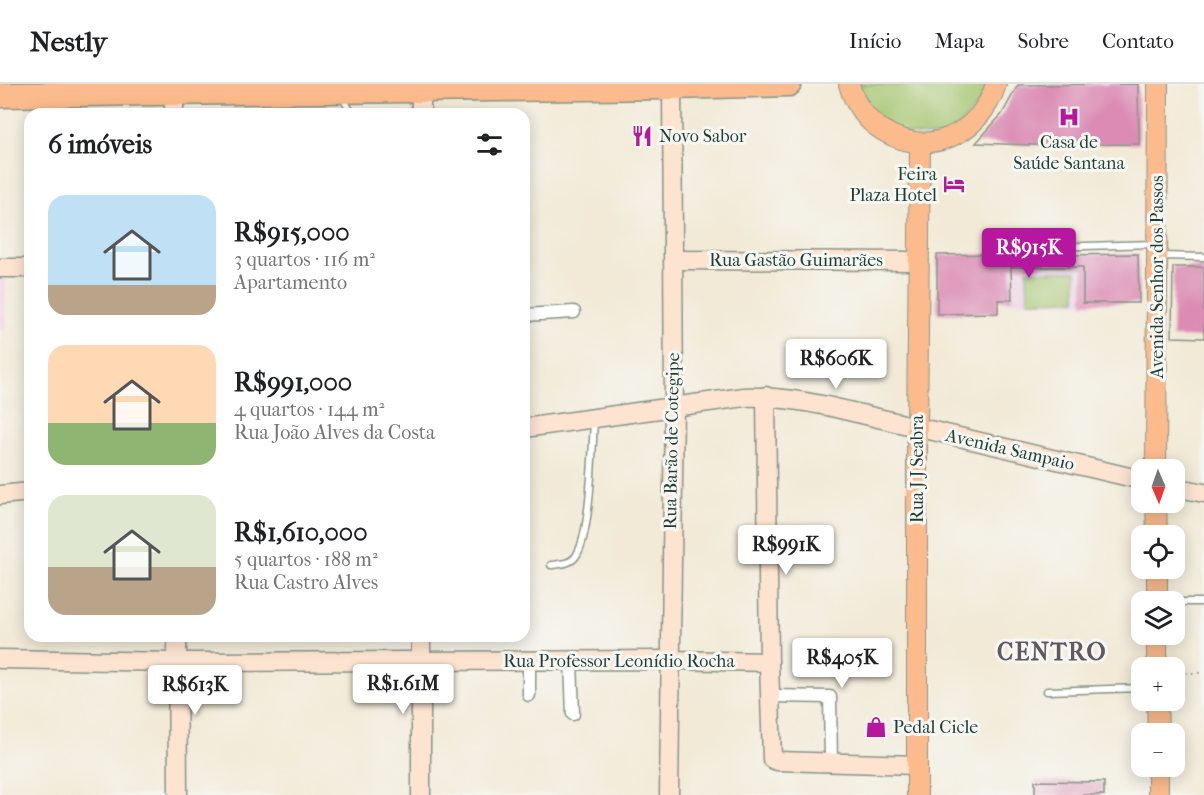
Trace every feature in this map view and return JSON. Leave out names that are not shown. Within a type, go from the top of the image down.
[{"type":"highway","points":[[0,96],[174,97],[421,87],[672,87],[789,84]]},
{"type":"main road","points":[[849,84],[859,108],[869,121],[902,140],[920,142],[949,138],[973,123],[992,98],[996,84]]},
{"type":"main road","name":"Avenida Senhor dos Passos","points":[[1156,459],[1158,84]]},
{"type":"main road","name":"Rua J J Seabra","points":[[917,795],[920,142]]},
{"type":"main road","points":[[1158,777],[1158,795]]},
{"type":"street","points":[[421,87],[421,108]]},
{"type":"street","name":"Rua Barão de Cotegipe","points":[[669,795],[674,407],[672,87]]},
{"type":"street","name":"Rua Gastão Guimarães","points":[[674,260],[919,261]]},
{"type":"street","points":[[0,268],[24,268]]},
{"type":"street","points":[[530,315],[574,312]]},
{"type":"street","points":[[766,396],[772,756],[777,761],[917,765]]},
{"type":"street","name":"Avenida Sampaio","points":[[530,427],[744,397],[766,396],[827,406],[1131,478]]},
{"type":"street","points":[[1185,489],[1204,493]]},
{"type":"street","points":[[0,495],[24,493]]},
{"type":"street","points":[[177,642],[178,795]]},
{"type":"street","points":[[421,642],[421,795]]},
{"type":"street","name":"Rua Professor Leonídio Rocha","points":[[0,659],[177,662],[669,660],[769,662]]},
{"type":"street","points":[[529,661],[529,695]]},
{"type":"street","points":[[571,661],[573,714]]},
{"type":"street","points":[[770,696],[830,697],[831,763]]},
{"type":"lane","points":[[340,91],[349,108]]},
{"type":"lane","points":[[1016,248],[1158,250],[1204,257]]},
{"type":"lane","points":[[551,565],[567,564],[572,560],[576,556],[581,541],[587,517],[594,418]]},
{"type":"lane","points":[[1185,602],[1204,602]]},
{"type":"lane","points":[[1047,691],[1131,688]]},
{"type":"path","points":[[1185,673],[1204,673]]},
{"type":"shaded area","points":[[1139,254],[1139,304],[1003,301],[1003,256]]},
{"type":"shaded area","points":[[0,277],[5,277],[5,330],[0,330]]},
{"type":"green space","points":[[849,84],[996,84],[949,138],[885,132]]},
{"type":"green space","points":[[1027,271],[1076,271],[1076,300],[1028,301]]},
{"type":"building","name":"Casa de Saúde Santana","points":[[1138,84],[1139,144],[976,143],[1002,114],[1018,85]]},
{"type":"building","points":[[997,254],[997,256],[1138,254],[1139,303],[1083,303],[1083,267],[1011,267],[1012,300],[998,300],[998,313],[937,314],[937,255]]},
{"type":"building","points":[[1173,267],[1204,267],[1204,338],[1172,337]]},
{"type":"building","points":[[1035,781],[1104,782],[1104,795],[1035,795]]},
{"type":"place","name":"Casa de Saúde Santana","points":[[1069,117]]},
{"type":"place","name":"Novo Sabor","points":[[642,136]]},
{"type":"place","name":"Feira Plaza Hotel","points":[[954,184]]},
{"type":"place","name":"Pedal Cicle","points":[[876,727]]},
{"type":"district","name":"CENTRO","points":[[1052,652]]}]
